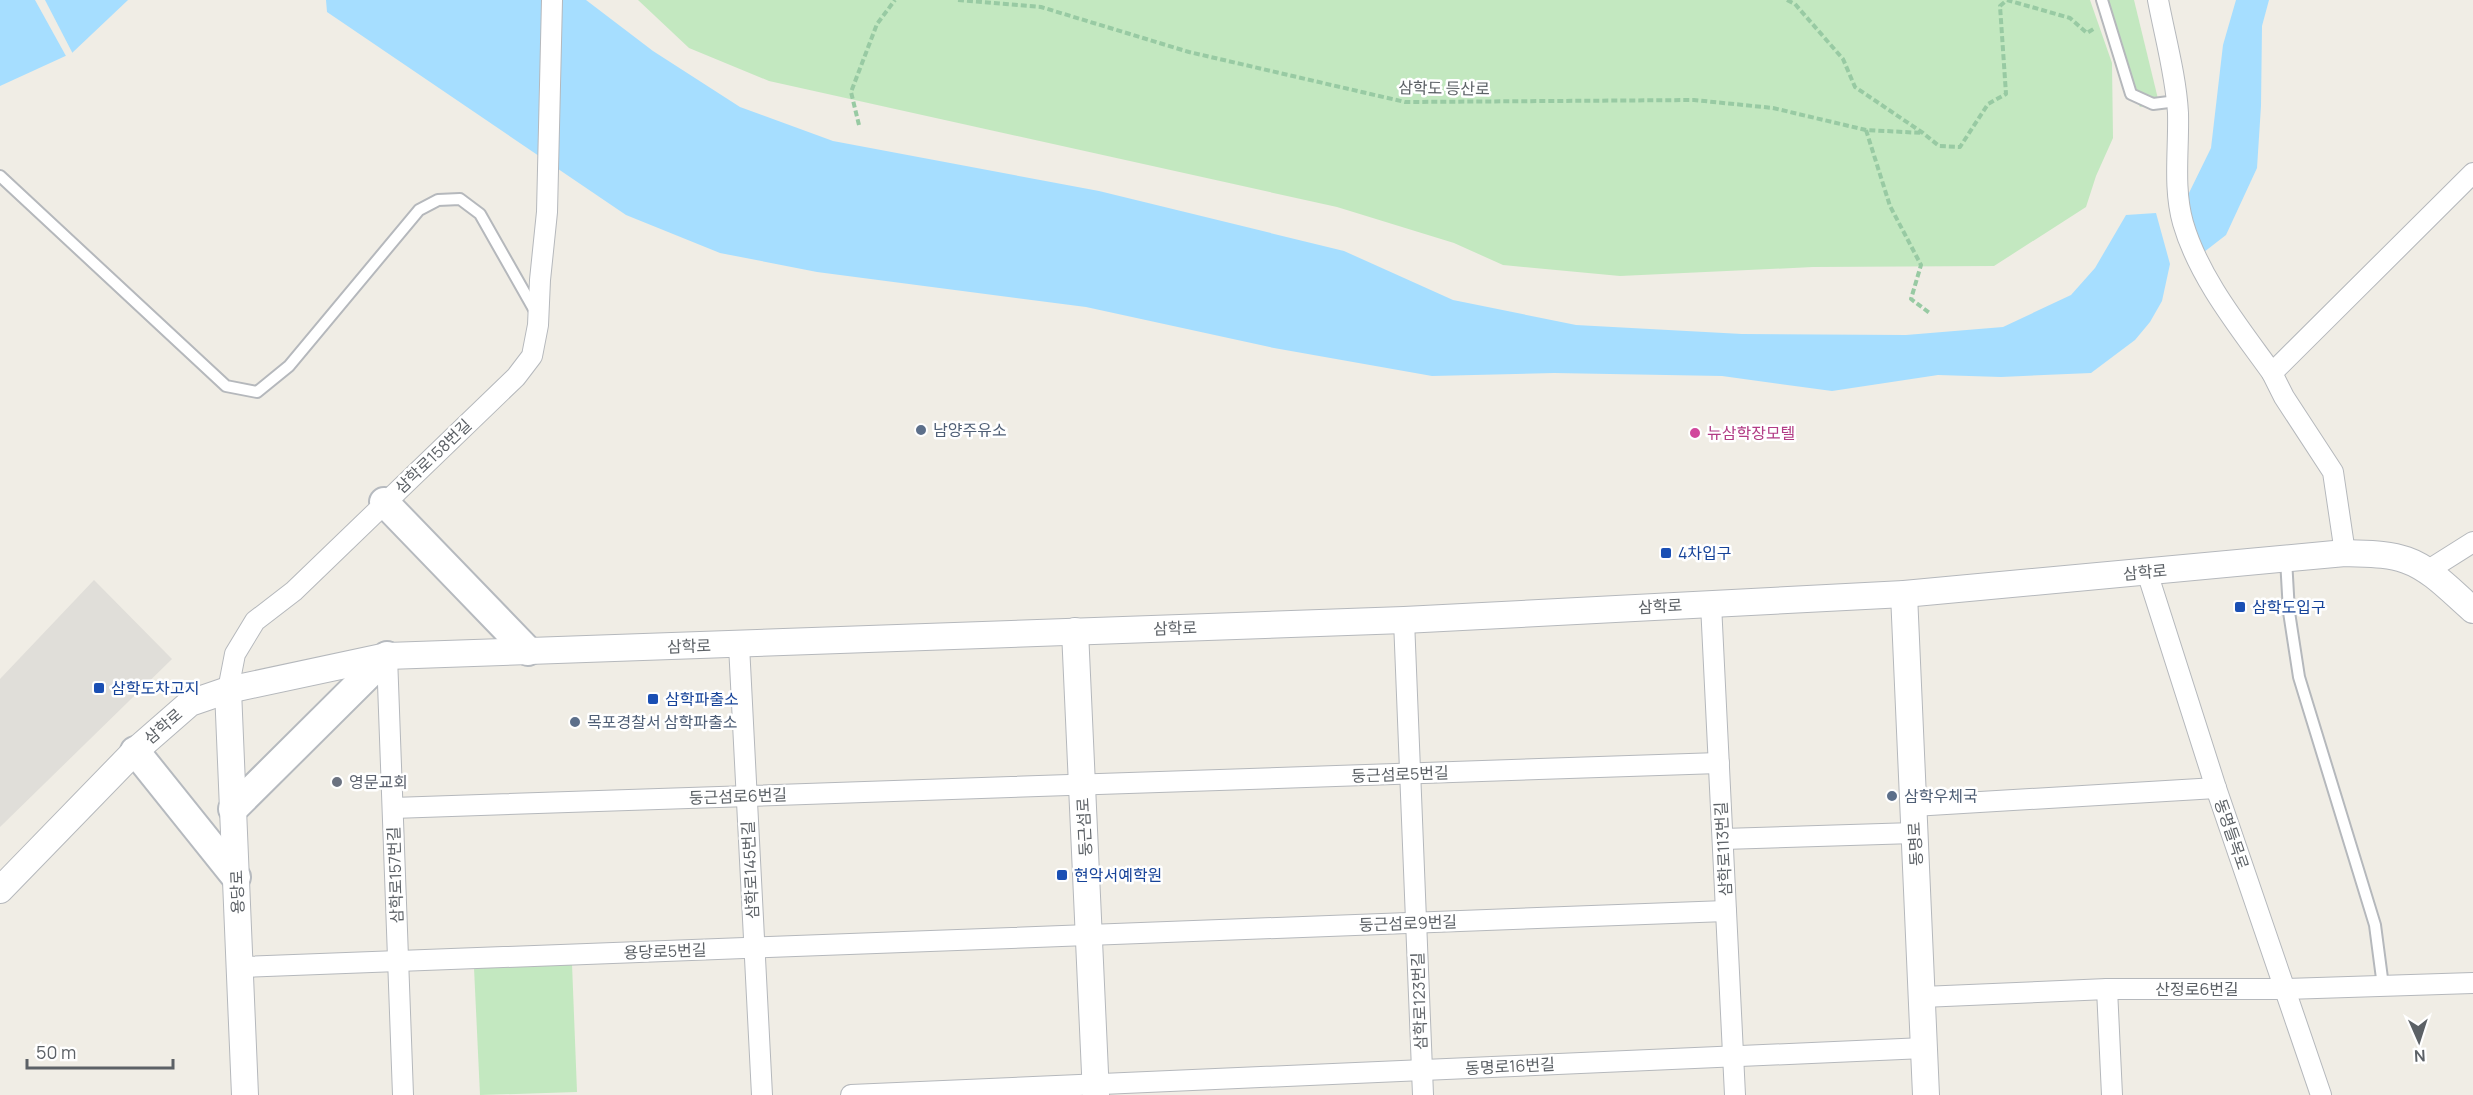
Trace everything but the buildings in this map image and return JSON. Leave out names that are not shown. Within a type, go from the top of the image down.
[{"type":"main road","points":[[384,502],[528,651]]},
{"type":"main road","points":[[233,809],[387,656]]},
{"type":"main road","points":[[135,751],[236,877]]},
{"type":"street","name":"삼학로158번길","points":[[228,690],[235,654],[255,621],[294,591],[525,367],[532,356],[537,339],[548,180],[552,0]]},
{"type":"street","points":[[2158,0],[2177,101],[2177,169],[2183,222],[2216,293],[2272,373],[2284,397],[2333,472],[2345,553]]},
{"type":"street","points":[[2272,373],[2473,173]]},
{"type":"street","points":[[2427,571],[2473,542]]},
{"type":"street","name":"삼학로","points":[[0,890],[135,751],[190,703],[228,690],[387,656],[1404,620],[1904,594],[2345,553],[2375,554],[2406,560],[2427,571],[2473,610]]},
{"type":"street","name":"동명들목로","points":[[2147,572],[2216,788],[2322,1095]]},
{"type":"street","name":"동명로","points":[[1904,594],[1926,1095]]},
{"type":"street","name":"삼학로113번길","points":[[1711,604],[1735,1095]]},
{"type":"street","name":"삼학로123번길","points":[[1404,620],[1423,1095]]},
{"type":"street","name":"둥근섬로","points":[[1076,631],[1096,1090]]},
{"type":"street","name":"삼학로145번길","points":[[739,645],[762,1095]]},
{"type":"street","name":"삼학로157번길","points":[[387,656],[403,1095]]},
{"type":"street","name":"용당로","points":[[228,690],[245,1095]]},
{"type":"street","name":"둥근섬로5번길","points":[[1082,784],[1719,762]]},
{"type":"street","name":"둥근섬로6번길","points":[[393,808],[1082,784]]},
{"type":"street","points":[[1913,806],[2216,788]]},
{"type":"street","points":[[1723,839],[1914,833]]},
{"type":"street","name":"둥근섬로9번길","points":[[1089,935],[1726,910]]},
{"type":"street","name":"용당로5번길","points":[[240,968],[1089,935]]},
{"type":"street","name":"산정로6번길","points":[[1922,997],[2107,989],[2285,989],[2473,983]]},
{"type":"street","points":[[2107,989],[2112,1095]]},
{"type":"street","name":"동명로16번길","points":[[850,1095],[1096,1090],[1422,1070],[1924,1048]]},
{"type":"lane","points":[[2102,0],[2132,94],[2153,104],[2177,101]]},
{"type":"lane","points":[[0,176],[226,386],[257,392],[289,366],[419,210],[438,200],[460,199],[480,214],[538,317]]},
{"type":"lane","points":[[2286,559],[2289,612],[2299,677],[2375,925],[2384,986]]},
{"type":"path","points":[[859,125],[851,92],[877,24],[895,0]]},
{"type":"path","name":"삼학도 등산로","points":[[958,0],[1041,7],[1189,52],[1405,102],[1694,100],[1773,108],[1866,130],[1923,133]]},
{"type":"path","name":"삼학도 등산로","points":[[1787,0],[1795,4],[1843,59],[1855,87],[1939,146],[1960,147],[1988,104],[2006,94],[2000,6],[2007,0],[2070,18],[2087,33],[2109,19]]},
{"type":"path","points":[[1866,130],[1890,206],[1921,265],[1911,299],[1931,314]]},
{"type":"shaded area","points":[[94,580],[172,659],[0,827],[0,679]]},
{"type":"green space","points":[[638,0],[2090,0],[2112,63],[2113,138],[2096,176],[2086,207],[1994,266],[1813,267],[1620,276],[1503,265],[1454,243],[1337,207],[769,81],[689,48]]},
{"type":"green space","points":[[2103,0],[2134,0],[2159,103],[2140,107],[2117,57]]},
{"type":"green space","points":[[572,964],[577,1092],[480,1095],[474,968]]},
{"type":"water","points":[[0,0],[128,0],[72,53],[0,86]]},
{"type":"water","points":[[326,0],[586,0],[653,51],[740,107],[833,141],[1099,191],[1344,251],[1453,300],[1576,325],[1742,334],[1906,335],[2003,327],[2071,295],[2095,268],[2126,215],[2156,213],[2170,264],[2162,301],[2150,322],[2135,340],[2091,373],[2001,377],[1938,375],[1832,391],[1722,376],[1554,373],[1432,376],[1274,348],[1086,307],[817,272],[720,253],[626,215],[327,12]]},
{"type":"water","points":[[2236,0],[2269,0],[2262,26],[2261,106],[2257,168],[2226,235],[2204,252],[2188,228],[2187,197],[2211,148],[2223,45]]},
{"type":"pier","points":[[35,0],[45,0],[74,56],[68,59]]},
{"type":"place","name":"남양주유소","points":[[921,430]]},
{"type":"place","name":"뉴삼학장모텔","points":[[1695,433]]},
{"type":"place","name":"4차입구","points":[[1666,553]]},
{"type":"place","name":"삼학도입구","points":[[2240,607]]},
{"type":"place","name":"삼학도차고지","points":[[99,688]]},
{"type":"place","name":"삼학파출소","points":[[653,699]]},
{"type":"place","name":"목포경찰서 삼학파출소","points":[[575,722]]},
{"type":"place","name":"영문교회","points":[[337,782]]},
{"type":"place","name":"삼학우체국","points":[[1892,796]]},
{"type":"place","name":"현악서예학원","points":[[1062,875]]}]
